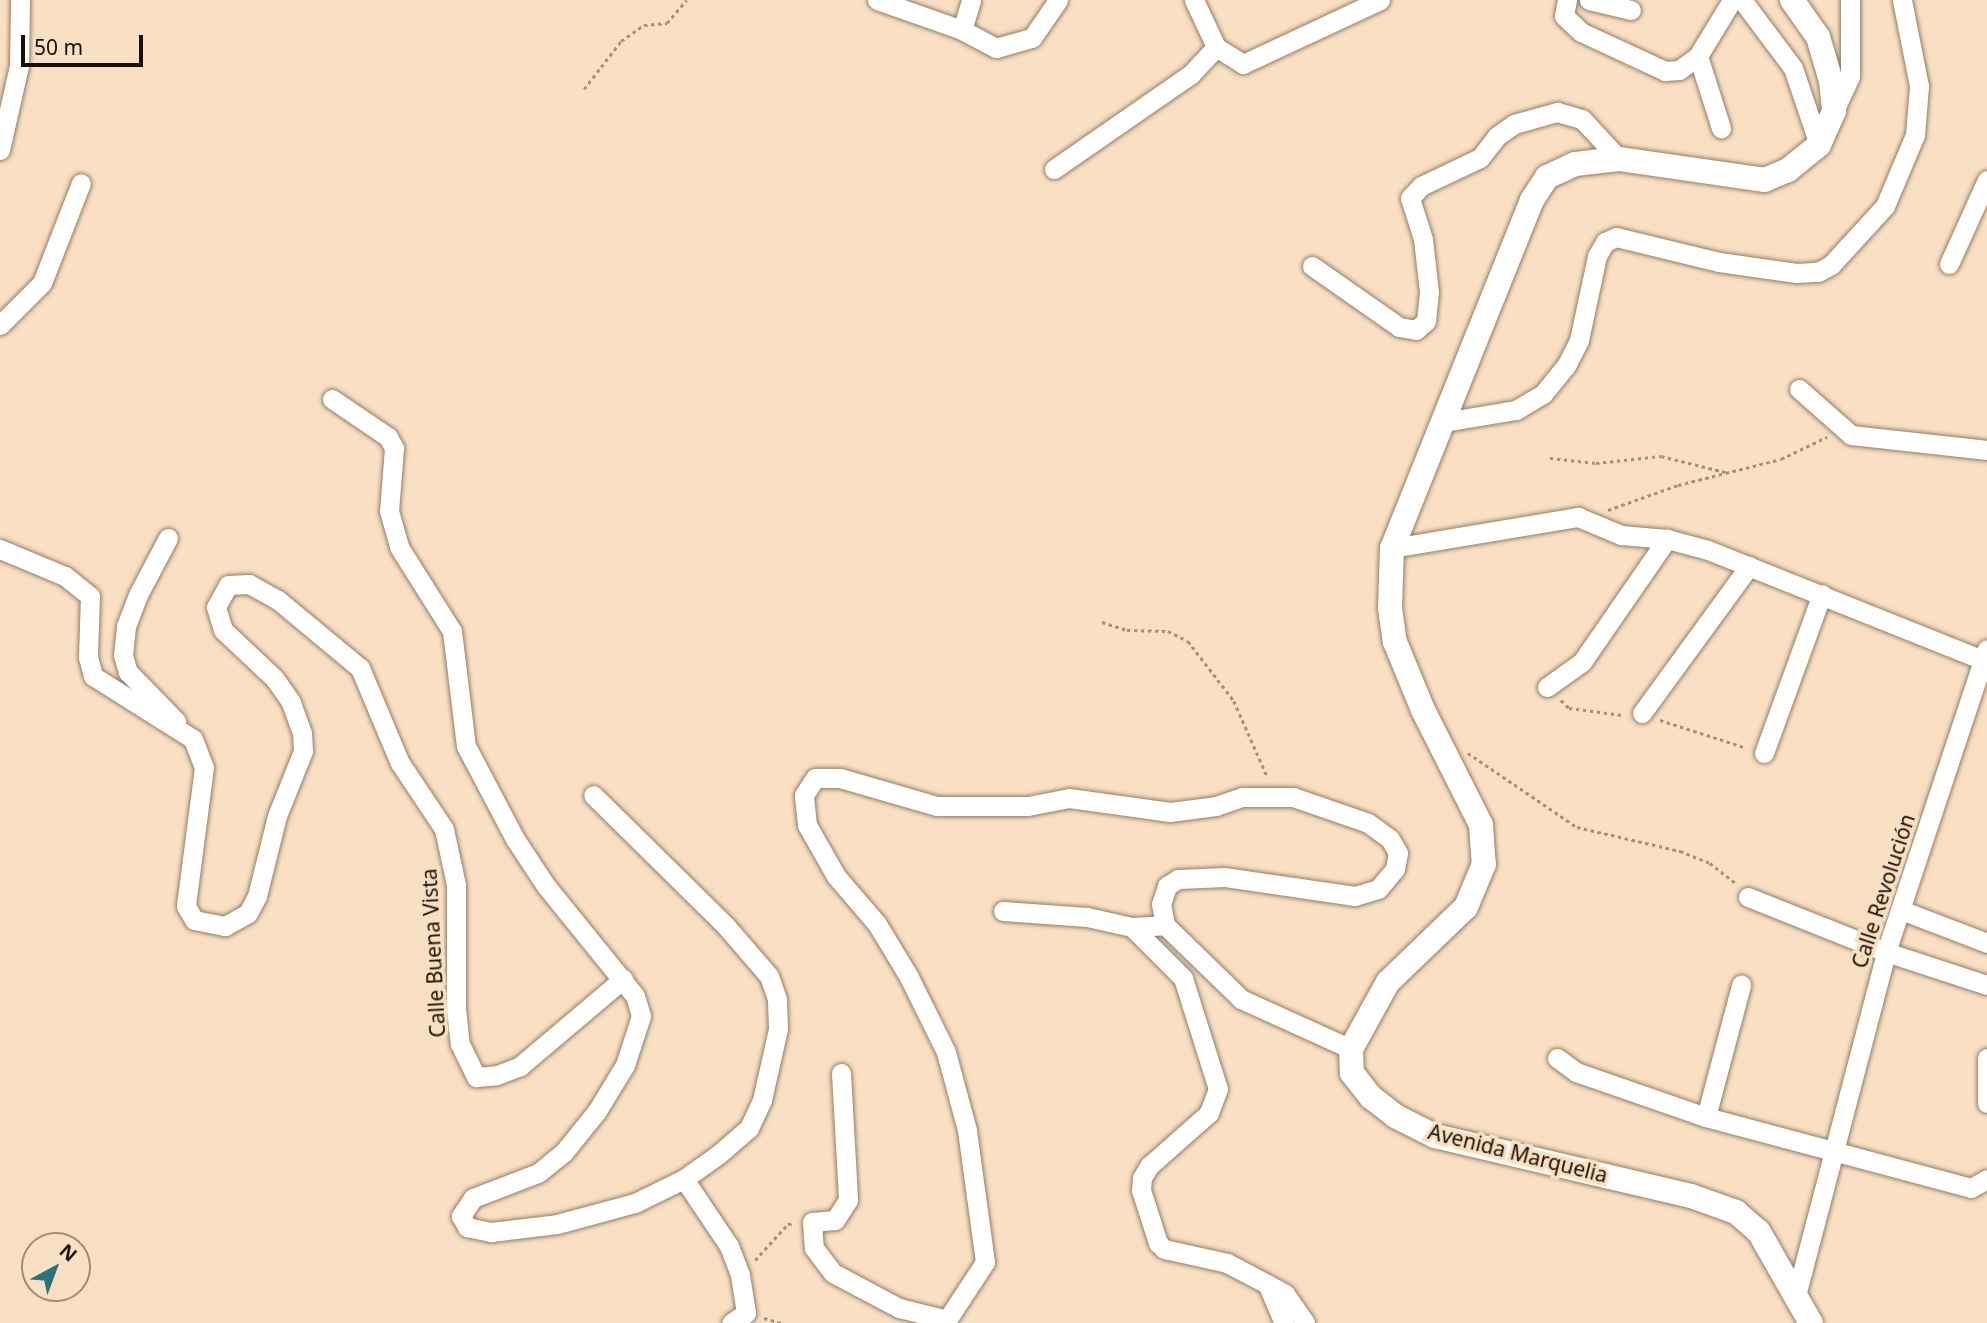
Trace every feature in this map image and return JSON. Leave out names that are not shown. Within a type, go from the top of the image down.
[{"type":"main road","points":[[1352,1049],[1388,982],[1466,907],[1484,864],[1481,825],[1423,710],[1395,642],[1390,608],[1392,548],[1539,189],[1547,177],[1575,164],[1619,159],[1765,180],[1788,170],[1828,128],[1831,81],[1818,37],[1792,0]]},
{"type":"main road","name":"Avenida Marquelia","points":[[1352,1049],[1352,1073],[1371,1097],[1395,1116],[1435,1136],[1691,1196],[1736,1212],[1759,1232],[1797,1292],[1811,1323]]},
{"type":"street","points":[[0,150],[19,66],[20,0]]},
{"type":"street","points":[[877,0],[962,30],[996,48],[1013,46],[1032,38],[1058,0]]},
{"type":"street","points":[[962,30],[971,0]]},
{"type":"street","points":[[1194,0],[1216,47],[1243,64],[1260,60],[1380,0]]},
{"type":"street","points":[[1567,0],[1564,16],[1612,49],[1665,71],[1679,70],[1698,56],[1732,0]]},
{"type":"street","points":[[1590,0],[1631,10]]},
{"type":"street","points":[[1742,0],[1793,68],[1828,128]]},
{"type":"street","points":[[1828,128],[1850,76],[1850,0]]},
{"type":"street","points":[[1444,422],[1516,410],[1543,394],[1566,366],[1579,340],[1597,256],[1605,242],[1616,237],[1719,262],[1796,272],[1818,272],[1831,265],[1885,206],[1915,135],[1919,86],[1902,0]]},
{"type":"street","points":[[1054,169],[1191,74],[1216,47]]},
{"type":"street","points":[[1698,56],[1721,128]]},
{"type":"street","points":[[1312,266],[1399,327],[1416,330],[1426,321],[1429,292],[1423,239],[1410,198],[1421,186],[1480,158],[1497,136],[1514,124],[1557,112],[1582,119],[1619,159]]},
{"type":"street","points":[[1949,264],[1987,180]]},
{"type":"street","points":[[0,325],[42,283],[81,183]]},
{"type":"street","points":[[1799,389],[1852,435],[1987,450]]},
{"type":"street","points":[[332,398],[388,437],[394,448],[389,511],[399,547],[452,631],[466,746],[515,839],[546,886],[623,979],[635,996],[640,1016],[625,1065],[597,1111],[564,1152],[538,1173],[473,1198],[461,1216],[467,1227],[491,1231],[557,1224],[635,1203],[684,1179],[749,1128],[762,1100],[778,1029],[777,999],[769,976],[725,925],[593,795]]},
{"type":"street","points":[[1392,548],[1578,517],[1621,535],[1667,539],[1749,566],[1985,655]]},
{"type":"street","points":[[168,538],[138,595],[126,627],[123,655],[128,672],[193,739]]},
{"type":"street","points":[[1548,687],[1582,662],[1667,539]]},
{"type":"street","points":[[0,549],[65,576],[90,596],[88,657],[93,676],[193,739]]},
{"type":"street","points":[[1642,713],[1749,566]]},
{"type":"street","name":"Calle Buena Vista","points":[[193,739],[204,767],[187,906],[194,920],[225,926],[248,913],[257,896],[277,816],[303,751],[302,733],[291,702],[274,678],[223,630],[216,607],[228,585],[249,584],[278,600],[360,668],[400,763],[444,829],[456,885],[458,1032],[468,1067],[476,1077],[497,1075],[520,1066],[623,979]]},
{"type":"street","points":[[1764,753],[1822,594]]},
{"type":"street","name":"Calle Revolución","points":[[1797,1292],[1886,952],[1985,655]]},
{"type":"street","points":[[841,1073],[848,1200],[835,1220],[812,1222],[814,1248],[833,1273],[899,1308],[945,1321],[985,1262],[967,1130],[946,1052],[909,977],[877,924],[836,876],[807,825],[804,795],[815,778],[840,778],[937,806],[1028,806],[1069,798],[1170,812],[1216,806],[1242,797],[1293,797],[1368,823],[1391,839],[1398,853],[1395,869],[1378,889],[1355,896],[1225,877],[1178,879],[1167,886],[1161,904],[1165,925],[1241,999],[1352,1049]]},
{"type":"street","points":[[1748,897],[1886,952],[1987,985]]},
{"type":"street","points":[[1901,910],[1987,943]]},
{"type":"street","points":[[1003,911],[1087,917],[1132,927],[1165,925]]},
{"type":"street","points":[[1132,927],[1183,978],[1218,1089],[1209,1113],[1149,1166],[1142,1178],[1140,1190],[1158,1243],[1164,1250],[1227,1263],[1267,1284],[1284,1294],[1305,1323]]},
{"type":"street","points":[[1706,1117],[1741,985]]},
{"type":"street","points":[[1557,1058],[1576,1072],[1706,1117],[1971,1188],[1987,1179]]},
{"type":"street","points":[[1987,1058],[1987,1102]]},
{"type":"street","points":[[684,1179],[729,1246],[740,1275],[746,1313],[731,1323]]},
{"type":"street","points":[[1267,1284],[1284,1323]]},
{"type":"path","points":[[584,89],[621,41],[644,25],[667,23],[687,0]]},
{"type":"path","points":[[1578,517],[1781,459],[1824,437]]},
{"type":"path","points":[[1550,458],[1596,463],[1661,456],[1732,474]]},
{"type":"path","points":[[1102,622],[1127,630],[1168,631],[1188,641],[1234,701],[1276,797]]},
{"type":"path","points":[[1548,687],[1569,708],[1612,715],[1642,713],[1764,753]]},
{"type":"path","points":[[1463,748],[1483,767],[1577,827],[1700,859],[1730,877],[1748,897]]},
{"type":"path","points":[[740,1275],[789,1224],[812,1222]]}]
